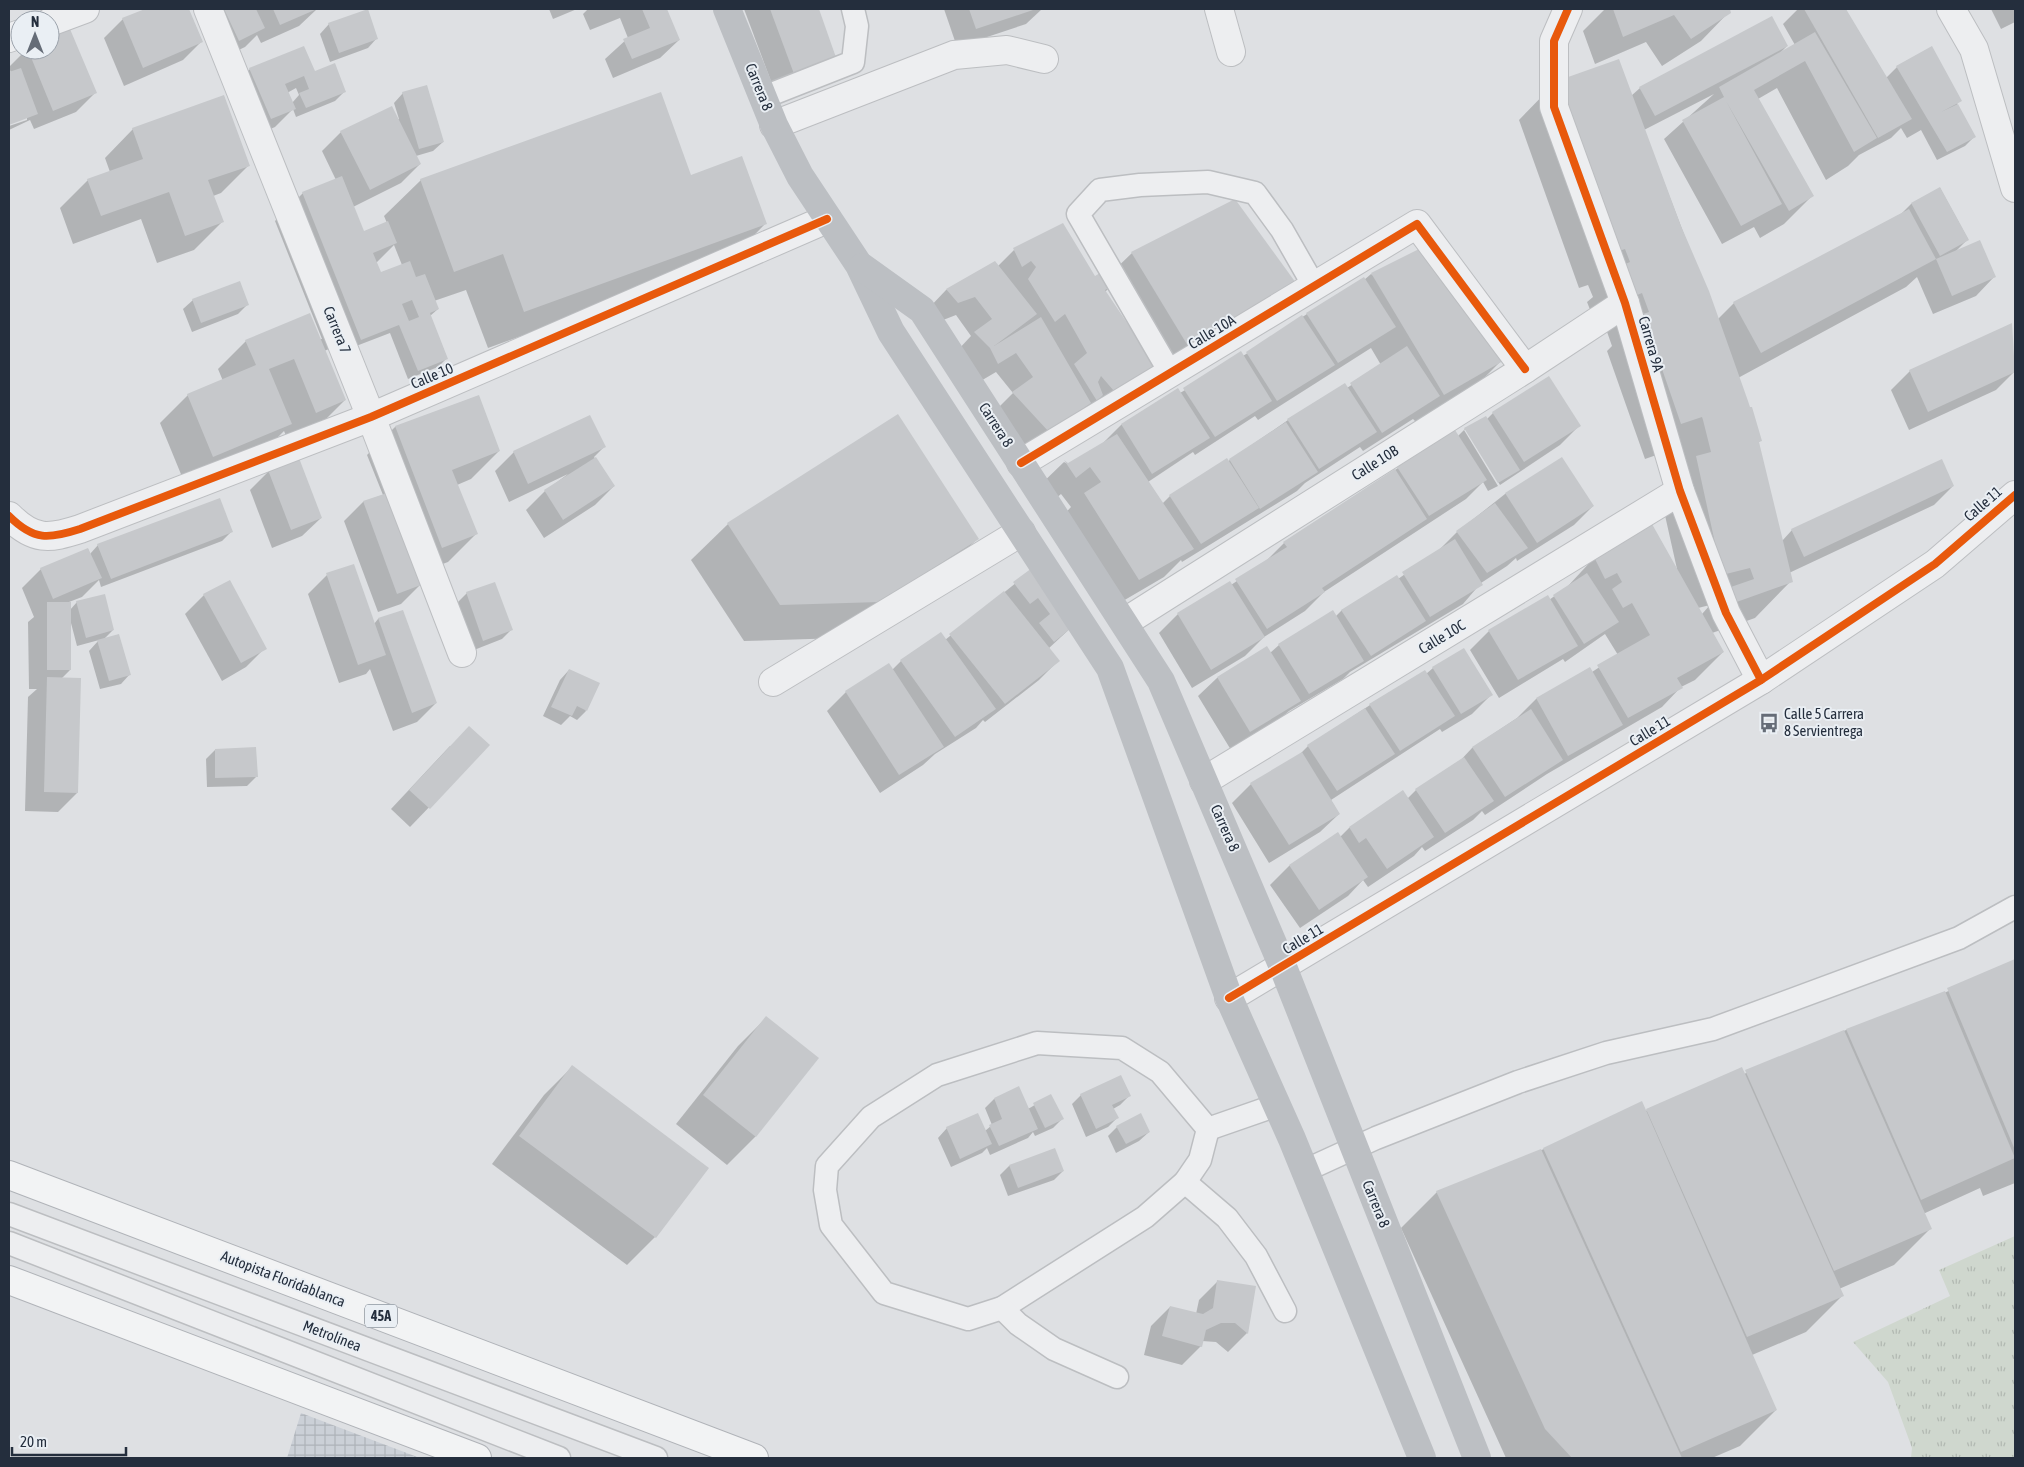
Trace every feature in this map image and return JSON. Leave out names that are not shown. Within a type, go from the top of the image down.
[{"type":"highway","name":"Autopista Floridablanca","points":[[9,1175],[754,1458]]},
{"type":"highway","points":[[9,1280],[477,1458]]},
{"type":"main road","name":"Carrera 8","points":[[727,9],[774,125],[800,176],[859,265],[891,332],[1110,668],[1229,998],[1304,1171],[1422,1458]]},
{"type":"main road","name":"Carrera 8","points":[[859,265],[922,310],[1125,622],[1161,681],[1284,967],[1477,1458]]},
{"type":"street","points":[[60,18],[85,9]]},
{"type":"street","name":"Carrera 7","points":[[208,9],[371,417],[462,652]]},
{"type":"street","points":[[1219,9],[1231,52]]},
{"type":"street","name":"Carrera 9A","points":[[1568,9],[1554,41],[1554,107],[1625,303],[1680,491],[1726,613],[1761,680]]},
{"type":"street","points":[[1951,9],[1974,49],[2015,188]]},
{"type":"street","points":[[774,125],[954,55],[1007,50],[1044,59]]},
{"type":"street","name":"Calle 10","points":[[9,516],[31,534],[40,537],[50,537],[80,529],[371,417],[827,219]]},
{"type":"street","name":"Calle 10A","points":[[1021,464],[1417,224],[1525,369]]},
{"type":"street","name":"Calle 10B","points":[[1125,622],[1525,369],[1625,303]]},
{"type":"street","name":"Calle 10C","points":[[1204,781],[1680,491]]},
{"type":"street","name":"Calle 11","points":[[1229,998],[1284,967],[1761,680],[1935,564],[2015,494]]},
{"type":"street","points":[[773,682],[1021,532]]},
{"type":"lane","points":[[764,97],[853,62],[857,26],[852,9]]},
{"type":"lane","points":[[1171,374],[1078,214],[1100,190],[1140,185],[1208,182],[1255,194],[1282,230],[1314,286]]},
{"type":"lane","points":[[1304,1171],[1354,1148],[1510,1086],[1606,1053],[1713,1029],[1959,938],[2015,907]]},
{"type":"lane","points":[[1037,1043],[1122,1048],[1160,1072],[1208,1129],[1200,1160],[1185,1182],[1144,1217],[1002,1308],[968,1319],[884,1293],[831,1225],[825,1190],[827,1166],[871,1117],[937,1075],[1037,1043]]},
{"type":"lane","points":[[1208,1129],[1276,1105]]},
{"type":"lane","points":[[1185,1182],[1232,1226],[1256,1256],[1285,1311]]},
{"type":"lane","name":"Metrolínea","points":[[9,1214],[656,1458]]},
{"type":"lane","name":"Metrolínea","points":[[9,1243],[559,1458]]},
{"type":"lane","points":[[1002,1308],[1018,1324],[1054,1349],[1117,1377]]},
{"type":"shaded area","points":[[301,1413],[420,1458],[287,1458]]},
{"type":"green space","points":[[2015,1236],[2015,1458],[1911,1458],[1912,1448],[1888,1382],[1853,1342],[1950,1296],[1939,1270]]},
{"type":"building","points":[[145,9],[189,9],[203,42],[143,68],[122,18]]},
{"type":"building","points":[[224,9],[256,9],[265,28],[239,41]]},
{"type":"building","points":[[273,9],[317,9],[280,25]]},
{"type":"building","points":[[368,9],[378,39],[339,53],[328,23]]},
{"type":"building","points":[[642,9],[667,9],[680,40],[632,59],[623,39],[650,28]]},
{"type":"building","points":[[770,9],[819,9],[839,66],[797,82]]},
{"type":"building","points":[[969,9],[1036,9],[976,29]]},
{"type":"building","points":[[1613,9],[1730,9],[1731,13],[1691,39],[1674,15],[1623,37]]},
{"type":"building","points":[[1804,9],[1846,9],[1912,119],[1878,138]]},
{"type":"building","points":[[1772,16],[1788,46],[1655,116],[1639,87]]},
{"type":"building","points":[[70,29],[97,93],[53,111],[32,60],[60,60],[60,34]]},
{"type":"building","points":[[1815,32],[1877,138],[1854,152],[1805,61],[1754,90],[1814,196],[1789,211],[1726,101],[1782,204],[1741,226],[1682,120],[1724,97],[1719,87]]},
{"type":"building","points":[[304,46],[315,71],[335,63],[346,92],[306,108],[299,93],[309,89],[304,76],[285,84],[296,109],[271,119],[249,68]]},
{"type":"building","points":[[1932,46],[1962,101],[1941,112],[1958,104],[1976,137],[1947,152],[1896,66]]},
{"type":"building","points":[[1619,59],[1681,226],[1709,291],[1750,407],[1752,407],[1762,441],[1759,442],[1793,582],[1731,604],[1725,589],[1754,579],[1750,568],[1722,575],[1696,456],[1711,452],[1702,417],[1681,424],[1643,314],[1649,312],[1642,293],[1635,296],[1623,265],[1630,262],[1625,249],[1616,252],[1554,82]]},
{"type":"building","points":[[21,68],[38,114],[9,125],[9,72]]},
{"type":"building","points":[[427,85],[444,142],[419,149],[402,92]]},
{"type":"building","points":[[661,92],[691,175],[742,156],[767,224],[524,312],[503,254],[454,272],[420,179]]},
{"type":"building","points":[[224,95],[250,166],[208,180],[224,222],[185,236],[169,192],[101,216],[87,179],[143,159],[132,128]]},
{"type":"building","points":[[392,106],[421,164],[370,190],[340,131]]},
{"type":"building","points":[[342,176],[364,231],[388,221],[397,243],[373,253],[381,272],[410,261],[416,277],[425,274],[439,309],[430,313],[448,359],[418,371],[399,325],[361,340],[302,192]],"holes":[[[412,300],[419,317],[409,321],[402,304]]]},
{"type":"building","points":[[1940,187],[1969,240],[1940,256],[1911,203]]},
{"type":"building","points":[[1235,199],[1296,283],[1188,346],[1131,252]]},
{"type":"building","points":[[1909,209],[1936,259],[1761,353],[1733,302]]},
{"type":"building","points":[[1063,223],[1095,276],[1105,270],[1113,286],[1105,290],[1156,366],[1114,391],[1101,376],[1098,382],[1103,395],[1097,401],[1074,364],[1087,353],[1065,314],[1055,322],[1028,279],[1036,267],[1031,261],[1022,267],[1013,248]]},
{"type":"building","points":[[1980,240],[1996,277],[1952,296],[1936,259]]},
{"type":"building","points":[[1421,248],[1503,361],[1444,395],[1371,273]]},
{"type":"building","points":[[995,261],[1037,314],[994,346],[1041,317],[1091,403],[1049,432],[1012,392],[1033,377],[1016,353],[998,364],[990,348],[974,332],[992,319],[975,297],[958,303],[946,289]]},
{"type":"building","points":[[1364,277],[1396,327],[1338,363],[1306,313]]},
{"type":"building","points":[[240,281],[249,305],[201,323],[192,299]]},
{"type":"building","points":[[310,313],[346,400],[316,413],[294,359],[269,369],[292,424],[213,457],[187,394],[256,365],[245,340]]},
{"type":"building","points":[[1302,315],[1335,365],[1277,401],[1246,352]]},
{"type":"building","points":[[2012,323],[2015,372],[1928,412],[1909,370]]},
{"type":"building","points":[[1407,346],[1440,396],[1382,433],[1350,383]]},
{"type":"building","points":[[1241,351],[1272,401],[1215,437],[1183,388]]},
{"type":"building","points":[[1549,376],[1581,426],[1524,462],[1492,412]]},
{"type":"building","points":[[1345,383],[1377,432],[1319,469],[1287,419]]},
{"type":"building","points":[[1178,388],[1210,438],[1152,474],[1121,424]]},
{"type":"building","points":[[479,395],[500,451],[452,470],[478,534],[442,548],[395,426]]},
{"type":"building","points":[[898,414],[979,539],[880,602],[780,605],[727,523]]},
{"type":"building","points":[[590,415],[606,447],[528,484],[513,451]]},
{"type":"building","points":[[1486,416],[1520,470],[1498,483],[1464,428]]},
{"type":"building","points":[[1286,422],[1318,472],[1260,509],[1229,459]]},
{"type":"building","points":[[1455,430],[1487,480],[1429,516],[1397,467]]},
{"type":"building","points":[[1117,434],[1194,549],[1139,580],[1084,493],[1101,482],[1090,467],[1076,478],[1064,460],[1068,463]]},
{"type":"building","points":[[596,457],[615,486],[563,520],[544,490]]},
{"type":"building","points":[[1562,457],[1594,506],[1537,543],[1505,493]]},
{"type":"building","points":[[299,458],[322,518],[291,530],[268,470]]},
{"type":"building","points":[[1227,458],[1259,508],[1201,544],[1169,495]]},
{"type":"building","points":[[1942,459],[1954,486],[1804,557],[1791,529]]},
{"type":"building","points":[[1395,469],[1427,519],[1322,588],[1325,592],[1267,629],[1235,579],[1287,547],[1283,542]]},
{"type":"building","points":[[387,493],[421,585],[397,594],[363,501]]},
{"type":"building","points":[[220,498],[233,532],[111,579],[97,544]]},
{"type":"building","points":[[1495,503],[1528,548],[1487,573],[1456,531]]},
{"type":"building","points":[[1652,524],[1724,652],[1677,678],[1683,688],[1628,718],[1597,665],[1650,635],[1632,603],[1623,608],[1612,589],[1622,582],[1617,573],[1605,579],[1594,557]]},
{"type":"building","points":[[1455,539],[1483,585],[1430,617],[1402,572]]},
{"type":"building","points":[[88,548],[102,578],[53,599],[40,568]]},
{"type":"building","points":[[354,564],[386,655],[358,665],[326,573]]},
{"type":"building","points":[[1032,568],[1076,624],[1054,642],[1039,623],[1050,614],[1038,598],[1030,604],[1013,582]]},
{"type":"building","points":[[1587,573],[1619,622],[1584,644],[1553,595]]},
{"type":"building","points":[[1397,575],[1426,621],[1371,656],[1341,610]]},
{"type":"building","points":[[230,580],[267,649],[241,663],[203,594]]},
{"type":"building","points":[[1230,581],[1265,637],[1211,670],[1177,613]]},
{"type":"building","points":[[495,582],[513,630],[483,641],[466,592]]},
{"type":"building","points":[[1004,591],[1060,661],[1005,704],[949,634]]},
{"type":"building","points":[[105,594],[114,630],[86,638],[76,601]]},
{"type":"building","points":[[1548,595],[1578,646],[1518,680],[1488,630]]},
{"type":"building","points":[[47,602],[71,602],[71,670],[47,670]]},
{"type":"building","points":[[403,610],[437,703],[412,713],[378,618]]},
{"type":"building","points":[[1333,610],[1364,661],[1309,694],[1278,644]]},
{"type":"building","points":[[941,632],[996,709],[955,737],[900,660]]},
{"type":"building","points":[[119,634],[131,675],[109,681],[97,640]]},
{"type":"building","points":[[1267,646],[1301,701],[1250,732],[1217,677]]},
{"type":"building","points":[[1464,648],[1493,695],[1461,714],[1432,667]]},
{"type":"building","points":[[889,663],[944,747],[899,775],[845,691]]},
{"type":"building","points":[[1590,667],[1623,725],[1568,756],[1536,698]]},
{"type":"building","points":[[569,669],[600,683],[587,711],[577,706],[572,716],[551,707]]},
{"type":"building","points":[[1425,670],[1455,716],[1400,751],[1369,704]]},
{"type":"building","points":[[47,677],[81,678],[78,793],[44,792]]},
{"type":"building","points":[[1365,708],[1395,754],[1337,791],[1307,745]]},
{"type":"building","points":[[1531,709],[1563,760],[1505,797],[1472,747]]},
{"type":"building","points":[[469,726],[490,745],[430,809],[409,790]]},
{"type":"building","points":[[256,747],[258,777],[215,778],[215,749]]},
{"type":"building","points":[[1302,752],[1340,814],[1289,845],[1250,783]]},
{"type":"building","points":[[1464,757],[1494,801],[1445,833],[1415,789]]},
{"type":"building","points":[[1403,790],[1434,837],[1387,869],[1366,838],[1359,843],[1349,827]]},
{"type":"building","points":[[1338,832],[1368,877],[1319,910],[1289,865]]},
{"type":"building","points":[[2015,959],[2015,1150],[1947,988]]},
{"type":"building","points":[[1945,991],[2015,1158],[1921,1200],[1846,1029]]},
{"type":"building","points":[[766,1016],[819,1058],[756,1137],[703,1095]]},
{"type":"building","points":[[1844,1030],[1932,1229],[1834,1271],[1745,1070]]},
{"type":"building","points":[[572,1065],[709,1168],[656,1238],[519,1136]]},
{"type":"building","points":[[1742,1067],[1844,1296],[1747,1337],[1646,1109]]},
{"type":"building","points":[[1121,1075],[1131,1096],[1112,1105],[1119,1118],[1096,1129],[1080,1094]]},
{"type":"building","points":[[1019,1086],[1038,1129],[999,1146],[989,1125],[1002,1119],[994,1098]]},
{"type":"building","points":[[1051,1094],[1064,1119],[1045,1128],[1033,1103]]},
{"type":"building","points":[[1642,1101],[1777,1410],[1681,1452],[1543,1148]]},
{"type":"building","points":[[978,1113],[992,1144],[960,1159],[946,1127]]},
{"type":"building","points":[[1141,1113],[1150,1132],[1126,1144],[1116,1126]]},
{"type":"building","points":[[1055,1148],[1064,1171],[1018,1188],[1009,1165]]},
{"type":"building","points":[[1541,1149],[1682,1458],[1572,1458],[1545,1429],[1436,1191]]},
{"type":"building","points":[[1217,1280],[1256,1286],[1248,1334],[1235,1323],[1221,1323],[1206,1330],[1202,1347],[1162,1336],[1170,1306],[1203,1314],[1213,1308]]},
{"type":"cycle path","points":[[1568,9],[1554,41],[1554,107],[1625,303],[1680,491],[1726,613],[1761,680]]},
{"type":"cycle path","points":[[9,516],[26,530],[42,536],[59,535],[80,529],[371,417],[827,219]]},
{"type":"cycle path","points":[[1021,463],[1417,224],[1525,369]]},
{"type":"cycle path","points":[[1229,998],[1761,680],[1935,564],[2015,495]]},
{"type":"place","name":"Calle 5 Carrera 8 Servientrega","points":[[1769,723]]}]
